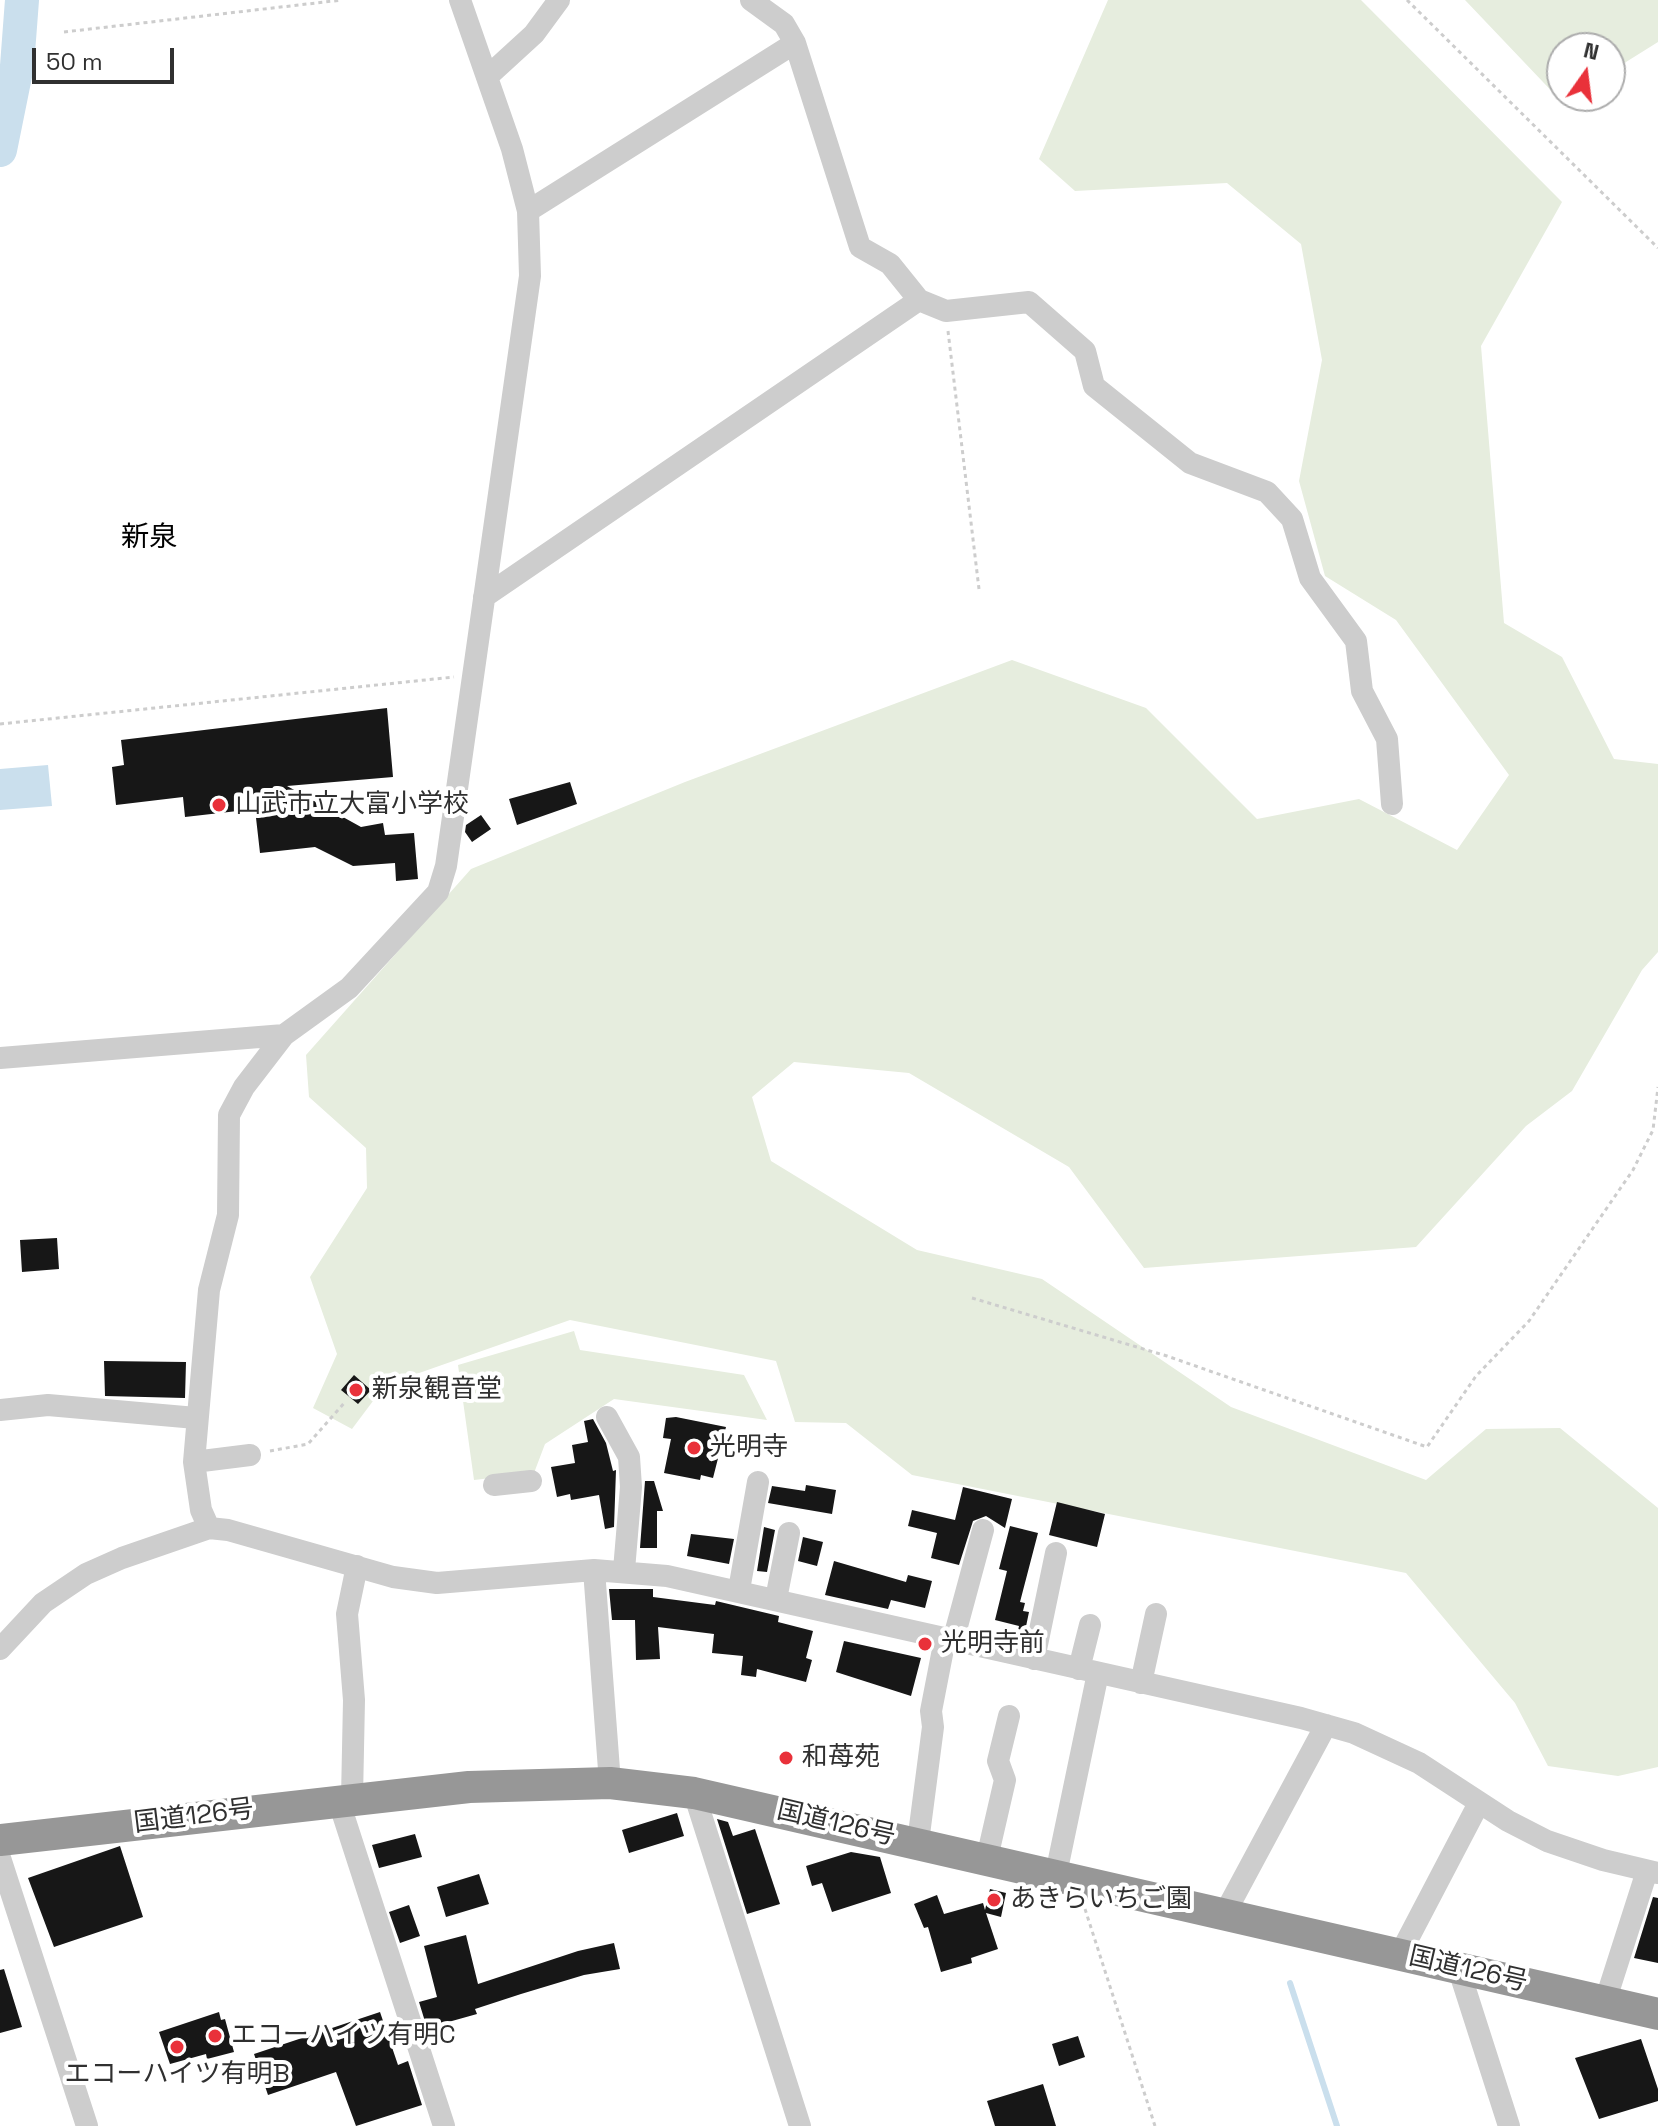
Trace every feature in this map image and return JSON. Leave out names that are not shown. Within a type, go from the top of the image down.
[{"type":"highway","name":"国道126号","points":[[0,1840],[469,1787],[610,1783],[694,1793],[918,1842],[1658,2014]]},
{"type":"street","points":[[209,1528],[201,1510],[194,1462],[196,1418],[209,1290],[228,1215],[229,1115],[244,1087],[284,1035],[349,988],[438,892],[446,866],[530,276],[528,211],[512,149],[460,0]]},
{"type":"street","points":[[487,77],[534,34],[559,0]]},
{"type":"street","points":[[751,0],[784,24],[795,43],[860,247],[890,264],[919,300],[946,311],[1029,302],[1085,351],[1094,386],[1190,463],[1267,492],[1292,519],[1310,578],[1356,641],[1362,691],[1387,739],[1392,804]]},
{"type":"street","points":[[528,211],[795,43]]},
{"type":"street","points":[[484,597],[919,300]]},
{"type":"street","points":[[0,1058],[284,1035]]},
{"type":"street","points":[[0,1410],[48,1405],[196,1418]]},
{"type":"street","points":[[607,1417],[629,1457],[631,1487],[624,1570]]},
{"type":"street","points":[[194,1462],[250,1455]]},
{"type":"street","points":[[494,1485],[531,1481]]},
{"type":"street","points":[[739,1590],[758,1482]]},
{"type":"street","points":[[0,1649],[43,1603],[86,1574],[209,1528],[228,1530],[357,1566],[437,1583],[624,1570],[739,1590],[1326,1725],[1385,1745],[1547,1841],[1652,1872],[1605,2002]]},
{"type":"street","points":[[918,1842],[933,1727],[931,1711],[983,1530]]},
{"type":"street","points":[[776,1599],[789,1533]]},
{"type":"street","points":[[1034,1659],[1056,1553]]},
{"type":"street","points":[[357,1566],[347,1614],[354,1700],[345,1799],[444,2126]]},
{"type":"street","points":[[594,1570],[610,1783]]},
{"type":"street","points":[[1141,1683],[1156,1614]]},
{"type":"street","points":[[1065,1876],[1088,1671],[1090,1625]]},
{"type":"street","points":[[987,1858],[1005,1780],[998,1761],[1009,1716]]},
{"type":"street","points":[[1225,1913],[1326,1725]]},
{"type":"street","points":[[694,1793],[800,2126]]},
{"type":"street","points":[[1400,1954],[1479,1803]]},
{"type":"street","points":[[0,1858],[87,2126]]},
{"type":"street","points":[[1458,1967],[1509,2126]]},
{"type":"path","points":[[64,32],[342,0]]},
{"type":"path","points":[[1407,0],[1658,248]]},
{"type":"path","points":[[946,311],[979,589]]},
{"type":"path","points":[[0,724],[473,675]]},
{"type":"path","points":[[972,1298],[1167,1356],[1427,1447],[1476,1376],[1529,1321],[1633,1170],[1653,1130],[1658,1087]]},
{"type":"path","points":[[250,1455],[308,1444],[346,1401]]},
{"type":"path","points":[[1065,1876],[1155,2126]]},
{"type":"green space","points":[[1108,0],[1361,0],[1562,202],[1481,346],[1504,623],[1562,657],[1614,759],[1658,764],[1658,952],[1642,970],[1572,1091],[1526,1126],[1416,1247],[1144,1268],[1069,1167],[909,1073],[794,1062],[752,1097],[771,1161],[917,1250],[1042,1279],[1231,1407],[1426,1480],[1486,1429],[1560,1428],[1658,1508],[1658,1767],[1618,1776],[1548,1766],[1515,1703],[1406,1573],[912,1475],[846,1423],[795,1422],[776,1361],[570,1320],[385,1385],[352,1429],[313,1408],[337,1354],[310,1277],[367,1188],[366,1148],[309,1097],[306,1055],[471,869],[685,782],[1012,660],[1146,708],[1257,819],[1359,799],[1457,850],[1509,775],[1396,620],[1325,576],[1299,481],[1322,360],[1301,244],[1227,183],[1075,191],[1039,159]]},
{"type":"green space","points":[[1465,0],[1658,0],[1658,42],[1626,62],[1626,32],[1546,32],[1546,85]]},
{"type":"green space","points":[[574,1331],[580,1350],[744,1375],[767,1420],[614,1399],[545,1444],[534,1473],[474,1480],[458,1365]]},
{"type":"water","points":[[48,765],[52,806],[0,810],[0,769]]},
{"type":"building","points":[[387,708],[393,777],[287,786],[361,827],[383,823],[385,835],[414,833],[418,879],[396,881],[395,863],[353,866],[315,847],[260,853],[255,809],[185,817],[183,797],[116,805],[112,767],[124,765],[121,740]]},
{"type":"building","points":[[570,782],[577,804],[517,825],[509,799]]},
{"type":"building","points":[[481,815],[491,829],[472,842],[465,832],[466,825]]},
{"type":"building","points":[[57,1238],[59,1269],[22,1272],[20,1240]]},
{"type":"building","points":[[104,1361],[186,1362],[185,1398],[105,1396]]},
{"type":"building","name":"新泉観音堂","points":[[354,1375],[371,1390],[358,1404],[341,1390]]},
{"type":"building","name":"光明寺","points":[[676,1417],[726,1427],[713,1478],[701,1475],[700,1480],[664,1473],[671,1439],[663,1438],[666,1418]]},
{"type":"building","points":[[593,1419],[606,1443],[613,1471],[616,1470],[614,1527],[605,1529],[599,1495],[571,1500],[570,1494],[557,1497],[551,1467],[575,1463],[572,1445],[588,1442],[584,1421]]},
{"type":"building","points":[[645,1481],[654,1481],[663,1511],[657,1511],[657,1548],[640,1548]]},
{"type":"building","points":[[806,1485],[836,1490],[832,1514],[768,1503],[772,1486],[805,1491]]},
{"type":"building","points":[[963,1487],[1012,1499],[1005,1528],[986,1516],[973,1521],[959,1565],[931,1558],[937,1533],[908,1526],[912,1510],[955,1520]]},
{"type":"building","points":[[1057,1502],[1105,1514],[1097,1547],[1049,1535]]},
{"type":"building","points":[[1010,1526],[1038,1533],[1020,1602],[1025,1603],[1023,1611],[1029,1612],[1023,1641],[1016,1640],[1019,1626],[995,1620],[1007,1571],[999,1569]]},
{"type":"building","points":[[764,1527],[775,1530],[767,1572],[757,1571]]},
{"type":"building","points":[[691,1534],[734,1539],[729,1564],[687,1556]]},
{"type":"building","points":[[803,1537],[823,1542],[817,1566],[798,1561]]},
{"type":"building","points":[[834,1561],[906,1582],[908,1575],[932,1581],[925,1608],[891,1600],[888,1609],[825,1595]]},
{"type":"building","points":[[609,1589],[653,1589],[653,1597],[715,1605],[716,1601],[779,1616],[778,1622],[813,1631],[806,1658],[812,1660],[806,1682],[757,1669],[756,1677],[741,1675],[743,1656],[712,1653],[714,1634],[658,1627],[660,1659],[636,1660],[635,1620],[612,1620]]},
{"type":"building","points":[[844,1641],[921,1658],[911,1696],[836,1672]]},
{"type":"building","points":[[677,1813],[684,1836],[629,1853],[622,1830]]},
{"type":"building","points":[[717,1819],[728,1822],[733,1836],[755,1829],[780,1904],[747,1914]]},
{"type":"building","points":[[415,1834],[422,1857],[379,1868],[372,1845]]},
{"type":"building","points":[[120,1846],[143,1917],[54,1947],[28,1878]]},
{"type":"building","points":[[851,1852],[880,1857],[891,1893],[832,1912],[822,1883],[812,1886],[806,1866]]},
{"type":"building","points":[[479,1874],[489,1904],[446,1917],[437,1887]]},
{"type":"building","points":[[990,1889],[1006,1893],[1001,1917],[986,1913],[998,1949],[971,1958],[972,1963],[941,1972],[928,1927],[924,1928],[914,1904],[937,1895],[944,1914],[983,1903],[985,1910]]},
{"type":"building","points":[[1653,1897],[1658,1898],[1658,1963],[1634,1958]]},
{"type":"building","points":[[409,1905],[420,1936],[400,1943],[389,1912]]},
{"type":"building","points":[[466,1935],[478,1984],[578,1951],[614,1943],[620,1969],[584,1975],[521,1994],[475,2009],[477,2014],[427,2028],[419,2002],[437,1997],[424,1946]]},
{"type":"building","points":[[4,1969],[22,2027],[0,2033],[0,1970]]},
{"type":"building","points":[[219,2012],[221,2020],[225,2019],[234,2052],[207,2059],[206,2054],[170,2064],[159,2032]]},
{"type":"building","points":[[380,2012],[398,2065],[408,2061],[422,2105],[356,2126],[336,2072],[268,2095],[254,2054]]},
{"type":"building","points":[[1078,2036],[1085,2057],[1059,2066],[1052,2044]]},
{"type":"building","points":[[1641,2039],[1658,2089],[1658,2101],[1599,2119],[1575,2058]]},
{"type":"building","points":[[1043,2084],[1056,2126],[995,2126],[987,2101]]},
{"type":"waterway","points":[[0,150],[17,66],[22,0]]},
{"type":"waterway","points":[[1290,1983],[1337,2126]]},
{"type":"place","name":"山武市立大富小学校","points":[[219,805]]},
{"type":"place","name":"新泉観音堂","points":[[356,1390]]},
{"type":"place","name":"光明寺","points":[[694,1448]]},
{"type":"place","name":"光明寺前","points":[[925,1644]]},
{"type":"place","name":"和苺苑","points":[[786,1758]]},
{"type":"place","name":"あきらいちご園","points":[[994,1900]]},
{"type":"place","name":"エコーハイツ有明C","points":[[215,2036]]},
{"type":"place","name":"エコーハイツ有明B","points":[[177,2047]]},
{"type":"district","name":"新泉","points":[[149,538]]}]
